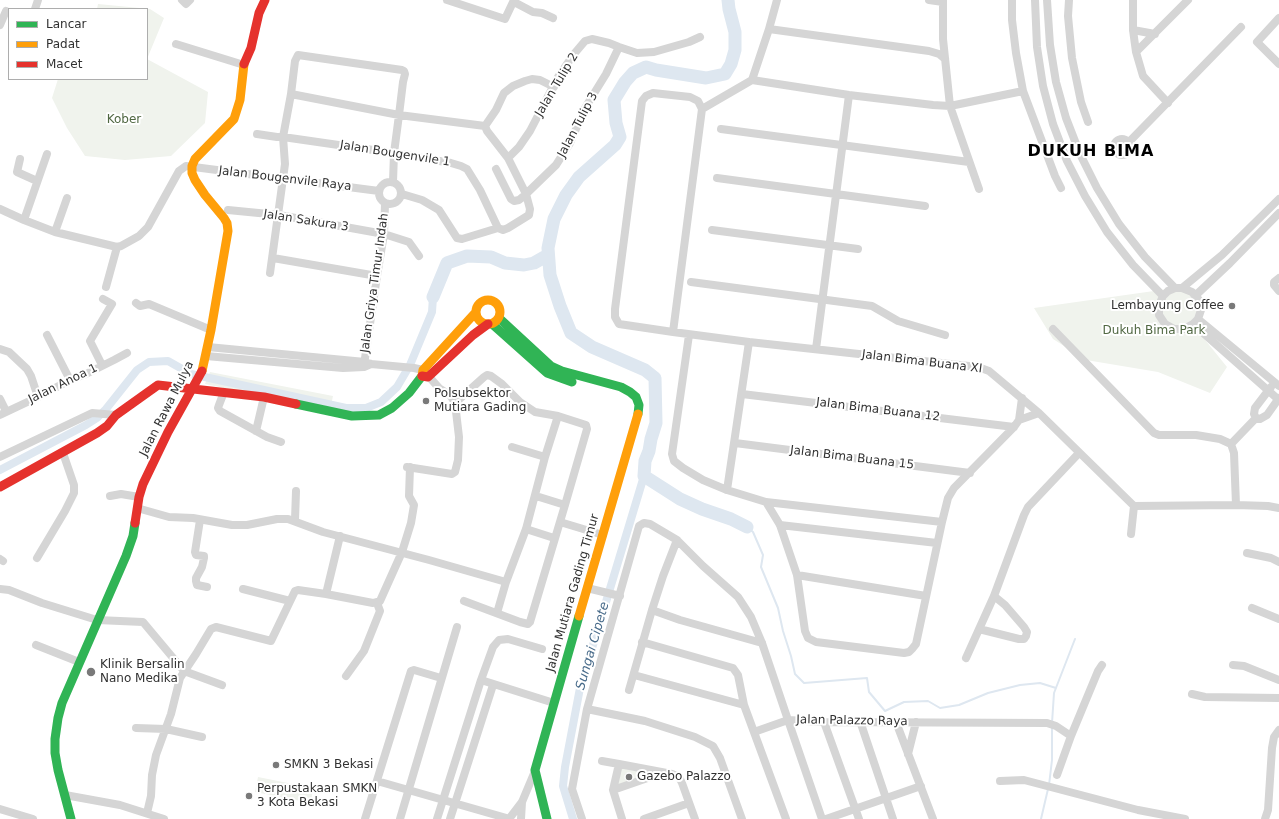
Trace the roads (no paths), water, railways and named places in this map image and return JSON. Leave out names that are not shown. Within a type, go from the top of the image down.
[{"type":"main road","points":[[192,166],[195,159],[234,118],[240,100],[244,65],[251,48],[259,13],[265,0]]},
{"type":"main road","name":"Jalan Rawa Mulya","points":[[71,819],[55,753],[55,739],[62,704],[97,620],[108,600],[131,543],[139,497],[143,484],[202,371],[224,262],[228,227],[224,218],[200,188],[193,176],[192,166]]},
{"type":"main road","points":[[0,487],[97,433],[107,426],[116,415],[156,386],[163,385],[174,388],[195,386],[224,392],[264,397],[352,416],[379,415],[392,408],[409,393],[422,373],[476,312],[478,305],[483,300],[493,300],[501,311],[493,322],[473,334],[422,373]]},
{"type":"main road","points":[[476,312],[479,320],[493,322]]},
{"type":"main road","name":"Jalan Mutiara Gading Timur","points":[[493,322],[550,375],[610,392],[627,399],[634,408],[636,423],[602,535],[535,770],[547,819]]},
{"type":"street","points":[[182,0],[186,4],[190,0]]},
{"type":"street","points":[[447,0],[505,19],[514,1],[533,12],[542,13],[553,18]]},
{"type":"street","points":[[752,80],[777,0]]},
{"type":"street","points":[[929,0],[943,1],[943,39],[950,106],[979,189]]},
{"type":"street","points":[[1012,0],[1012,20],[1023,91],[1050,164],[1061,188]]},
{"type":"street","points":[[1035,0],[1037,47],[1043,86],[1053,124],[1067,161],[1085,196],[1107,232],[1133,265],[1163,296]]},
{"type":"street","points":[[1047,0],[1050,45],[1056,82],[1066,118],[1080,154],[1097,188],[1124,229],[1145,257],[1179,288],[1192,292],[1200,304],[1200,310],[1195,322],[1184,329],[1174,329],[1165,324],[1159,315],[1159,305],[1163,296],[1168,291],[1179,288],[1232,245],[1279,199]]},
{"type":"street","points":[[1069,0],[1068,16],[1072,58],[1081,102],[1088,122]]},
{"type":"street","points":[[1133,0],[1133,30],[1136,52],[1143,76],[1168,103]]},
{"type":"street","points":[[1136,52],[1188,0]]},
{"type":"street","points":[[0,25],[5,10]]},
{"type":"street","points":[[1279,18],[1257,42],[1279,64]]},
{"type":"street","points":[[1128,143],[1241,27]]},
{"type":"street","points":[[769,29],[929,51],[945,58]]},
{"type":"street","points":[[1133,30],[1155,34]]},
{"type":"street","name":"Jalan Tulip 2","points":[[508,158],[519,147],[530,131],[554,88],[558,77],[585,41],[592,39],[609,43],[637,53],[654,52],[689,42],[700,37]]},
{"type":"street","points":[[176,44],[244,65]]},
{"type":"street","name":"Jalan Tulip 3","points":[[526,194],[556,165],[570,143],[585,108],[606,74],[619,47]]},
{"type":"street","points":[[270,273],[285,164],[283,137],[295,61],[298,55],[402,70],[405,74],[394,153],[393,182]]},
{"type":"street","points":[[485,126],[496,110],[504,93],[513,86],[525,81],[540,80],[554,88]]},
{"type":"street","points":[[673,332],[702,108],[752,80],[848,95],[950,106],[1023,91]]},
{"type":"street","name":"Jalan Bima Buana XI","points":[[702,108],[698,101],[690,97],[654,93],[646,96],[642,101],[615,309],[615,317],[619,324],[688,335],[983,368],[989,371],[1039,413],[1134,506]]},
{"type":"street","points":[[291,94],[399,115],[485,126]]},
{"type":"street","points":[[816,349],[848,95]]},
{"type":"street","points":[[402,194],[422,200],[439,210],[457,238],[462,239],[498,228],[503,230],[529,215],[530,209],[526,194],[508,158],[487,131],[485,126]]},
{"type":"street","points":[[721,128],[969,162]]},
{"type":"street","name":"Jalan Bougenvile 1","points":[[257,134],[394,153],[451,163],[467,170],[480,190],[498,228]]},
{"type":"street","points":[[24,220],[47,154]]},
{"type":"street","points":[[20,159],[17,172],[37,181]]},
{"type":"street","points":[[0,209],[56,232],[117,247],[139,236],[148,227],[180,171],[183,167],[192,166]]},
{"type":"street","name":"Jalan Bougenvile Raya","points":[[192,166],[379,191]]},
{"type":"street","points":[[496,168],[511,199],[514,201],[519,200],[526,194]]},
{"type":"street","points":[[717,178],[925,206]]},
{"type":"street","points":[[393,182],[400,187],[402,194],[399,201],[393,205],[385,204],[380,198],[379,191],[386,183],[393,182]]},
{"type":"street","points":[[1085,196],[1097,188]]},
{"type":"street","points":[[56,232],[68,198]]},
{"type":"street","name":"Jalan Griya Timur Indah","points":[[367,364],[376,276],[384,234],[385,204]]},
{"type":"street","name":"Jalan Sakura 3","points":[[228,210],[279,215],[384,234],[409,242],[419,256]]},
{"type":"street","points":[[1196,296],[1279,212]]},
{"type":"street","points":[[712,230],[829,244],[858,249]]},
{"type":"street","points":[[1232,245],[1240,252]]},
{"type":"street","points":[[106,287],[117,247]]},
{"type":"street","points":[[273,258],[376,276]]},
{"type":"street","points":[[1279,278],[1274,282],[1274,285],[1279,291]]},
{"type":"street","points":[[691,282],[872,306],[898,321],[946,335]]},
{"type":"street","points":[[102,365],[90,341],[112,304],[104,299]]},
{"type":"street","points":[[136,303],[140,306],[149,304],[211,330]]},
{"type":"street","points":[[1195,322],[1277,384],[1268,391],[1255,408],[1254,414],[1256,418]]},
{"type":"street","points":[[1195,322],[1278,399],[1267,415],[1260,419],[1256,418],[1231,444]]},
{"type":"street","points":[[1053,329],[1154,433],[1159,436],[1196,436],[1220,439],[1231,444],[1234,453],[1236,505]]},
{"type":"street","points":[[47,335],[70,380]]},
{"type":"street","points":[[688,335],[672,454],[674,461],[683,468],[703,480],[727,490],[766,502],[942,522]]},
{"type":"street","points":[[727,490],[749,342]]},
{"type":"street","points":[[0,349],[9,352],[27,369],[38,397]]},
{"type":"street","name":"Jalan Griya Timur Indah","points":[[207,351],[286,359],[367,364],[395,367],[422,373]]},
{"type":"street","name":"Jalan Anoa 1","points":[[3,413],[127,353]]},
{"type":"street","points":[[346,676],[364,651],[380,611],[378,602],[402,552],[411,523],[414,505],[409,496],[408,467],[452,474],[455,472],[458,460],[459,437],[455,403],[450,395],[439,388],[422,373]]},
{"type":"street","points":[[455,403],[484,378],[491,376],[502,384],[520,402],[535,412],[558,416],[586,425],[587,427],[529,623],[520,622],[464,601]]},
{"type":"street","points":[[224,392],[218,408],[220,411],[267,437],[281,442]]},
{"type":"street","name":"Jalan Bima Buana 12","points":[[742,394],[1016,424]]},
{"type":"street","points":[[256,431],[264,397]]},
{"type":"street","points":[[1016,424],[1022,398]]},
{"type":"street","points":[[0,399],[3,413]]},
{"type":"street","points":[[0,457],[92,413],[116,415]]},
{"type":"street","points":[[766,502],[780,524],[797,575],[805,631],[808,638],[816,642],[904,653],[909,652],[916,644],[948,498],[954,488],[1016,424],[1039,413]]},
{"type":"street","points":[[497,613],[506,582],[526,529],[536,496],[545,457],[558,416]]},
{"type":"street","name":"Jalan Bima Buana 15","points":[[735,443],[970,473]]},
{"type":"street","points":[[512,447],[545,457]]},
{"type":"street","points":[[38,558],[74,493],[74,485],[63,453]]},
{"type":"street","points":[[966,658],[994,596],[1028,507],[1079,453]]},
{"type":"street","points":[[295,520],[296,491]]},
{"type":"street","points":[[110,496],[121,494],[139,497]]},
{"type":"street","points":[[536,496],[565,505]]},
{"type":"street","points":[[1131,534],[1134,506],[1236,505],[1268,506],[1279,508]]},
{"type":"street","points":[[137,508],[169,517],[232,525],[254,524],[283,519],[295,520],[303,526],[402,552],[506,582]]},
{"type":"street","points":[[200,520],[195,552],[196,554],[204,556],[204,558],[196,581],[197,585],[208,587]]},
{"type":"street","points":[[560,522],[602,535]]},
{"type":"street","name":"Jalan Palazzo Raya","points":[[582,819],[572,789],[587,709],[617,595],[639,526],[644,523],[650,524],[677,540],[703,566],[738,597],[751,617],[762,643],[788,720],[824,722],[1047,723],[1056,726],[1071,736]]},
{"type":"street","points":[[780,524],[937,543]]},
{"type":"street","points":[[526,529],[554,538]]},
{"type":"street","points":[[326,594],[340,536]]},
{"type":"street","points":[[629,690],[652,610],[677,540]]},
{"type":"street","points":[[1247,553],[1271,558],[1279,562]]},
{"type":"street","points":[[797,575],[926,596]]},
{"type":"street","points":[[587,588],[617,595]]},
{"type":"street","points":[[0,589],[9,590],[42,603],[97,620],[143,622],[184,671],[222,685]]},
{"type":"street","points":[[243,589],[290,601]]},
{"type":"street","points":[[147,813],[151,796],[152,775],[155,759],[171,714],[178,682],[211,629],[216,627],[271,641],[296,590],[373,603],[378,602]]},
{"type":"street","points":[[979,629],[1019,639],[1024,639],[1026,636],[1027,632],[1024,626],[1005,605],[994,596]]},
{"type":"street","points":[[1252,608],[1279,619]]},
{"type":"street","points":[[652,610],[680,620],[762,643]]},
{"type":"street","points":[[400,819],[457,626]]},
{"type":"street","points":[[437,819],[493,647],[499,640],[508,639],[542,649]]},
{"type":"street","points":[[642,642],[733,668],[738,674],[744,705],[786,819]]},
{"type":"street","points":[[36,645],[79,662]]},
{"type":"street","points":[[1057,775],[1071,736],[1098,671],[1102,665]]},
{"type":"street","points":[[1233,665],[1244,666],[1279,680]]},
{"type":"street","points":[[365,819],[411,671],[414,670],[441,678]]},
{"type":"street","points":[[634,674],[744,705]]},
{"type":"street","points":[[481,680],[554,703]]},
{"type":"street","points":[[450,819],[493,684]]},
{"type":"street","points":[[1192,694],[1205,697],[1279,698]]},
{"type":"street","points":[[587,709],[645,721],[695,737],[713,746],[720,758],[742,819]]},
{"type":"street","points":[[754,732],[788,720],[822,819]]},
{"type":"street","points":[[860,721],[893,819]]},
{"type":"street","points":[[824,722],[859,819]]},
{"type":"street","points":[[896,722],[933,819]]},
{"type":"street","points":[[908,754],[916,722]]},
{"type":"street","points":[[136,728],[166,729],[202,737]]},
{"type":"street","points":[[1264,819],[1268,810],[1272,748],[1274,737],[1279,730]]},
{"type":"street","points":[[602,761],[663,772],[679,777],[695,819]]},
{"type":"street","points":[[619,764],[613,790],[622,819]]},
{"type":"street","name":"Jalan Mutiara Gading Timur","points":[[509,819],[522,802],[535,770]]},
{"type":"street","points":[[613,790],[663,772]]},
{"type":"street","points":[[1000,781],[1024,780],[1163,817],[1185,819]]},
{"type":"street","points":[[377,781],[509,819]]},
{"type":"street","points":[[826,819],[921,786]]},
{"type":"street","points":[[65,795],[120,805],[164,819]]},
{"type":"street","name":"Jalan Mutiara Gading Timur","points":[[521,819],[522,802]]},
{"type":"street","points":[[644,819],[689,803]]},
{"type":"street","points":[[0,809],[33,819]]},
{"type":"waterway","points":[[728,0],[735,32],[735,50],[731,64],[725,74],[706,78],[646,67],[633,73],[625,82],[614,100],[616,123],[620,137],[615,145],[579,177],[566,195],[554,219],[548,248],[550,275],[571,333],[592,347],[645,370],[655,378],[656,423],[645,461],[644,476],[680,499],[702,509],[731,519],[747,527]]},
{"type":"waterway","points":[[433,297],[447,263],[467,256],[491,257],[505,263],[524,265],[534,263],[548,255]]},
{"type":"waterway","points":[[0,470],[97,418],[137,370],[149,362],[168,361],[191,374],[346,408],[366,408],[381,402],[397,387],[410,365],[432,312],[433,297]]},
{"type":"waterway","name":"Sungai Cipete","points":[[573,819],[563,786],[565,767],[580,688],[644,476]]},
{"type":"waterway","points":[[747,527],[753,532],[763,555],[761,567],[778,608],[795,674],[804,683],[867,678],[869,692],[885,711],[904,702],[928,701],[940,708],[959,705],[988,693],[1020,685],[1040,683],[1056,688]]},
{"type":"waterway","points":[[1052,723],[1054,693],[1075,639]]},
{"type":"waterway","points":[[1049,785],[1052,760],[1052,727]]},
{"type":"waterway","points":[[1041,819],[1048,789]]},
{"type":"place","name":"Lembayung Coffee","points":[[1232,306]]},
{"type":"place","name":"Polsubsektor Mutiara Gading","points":[[426,401]]},
{"type":"place","name":"Klinik Bersalin Nano Medika","points":[[91,672]]},
{"type":"place","name":"SMKN 3 Bekasi","points":[[276,765]]},
{"type":"place","name":"Gazebo Palazzo","points":[[629,777]]},
{"type":"place","name":"Perpustakaan SMKN 3 Kota Bekasi","points":[[249,796]]},
{"type":"district","name":"DUKUH BIMA","points":[[1091,152]]},
{"type":"park label","name":"Kober","points":[[124,120]]},
{"type":"park label","name":"Dukuh Bima Park","points":[[1154,331]]}]
